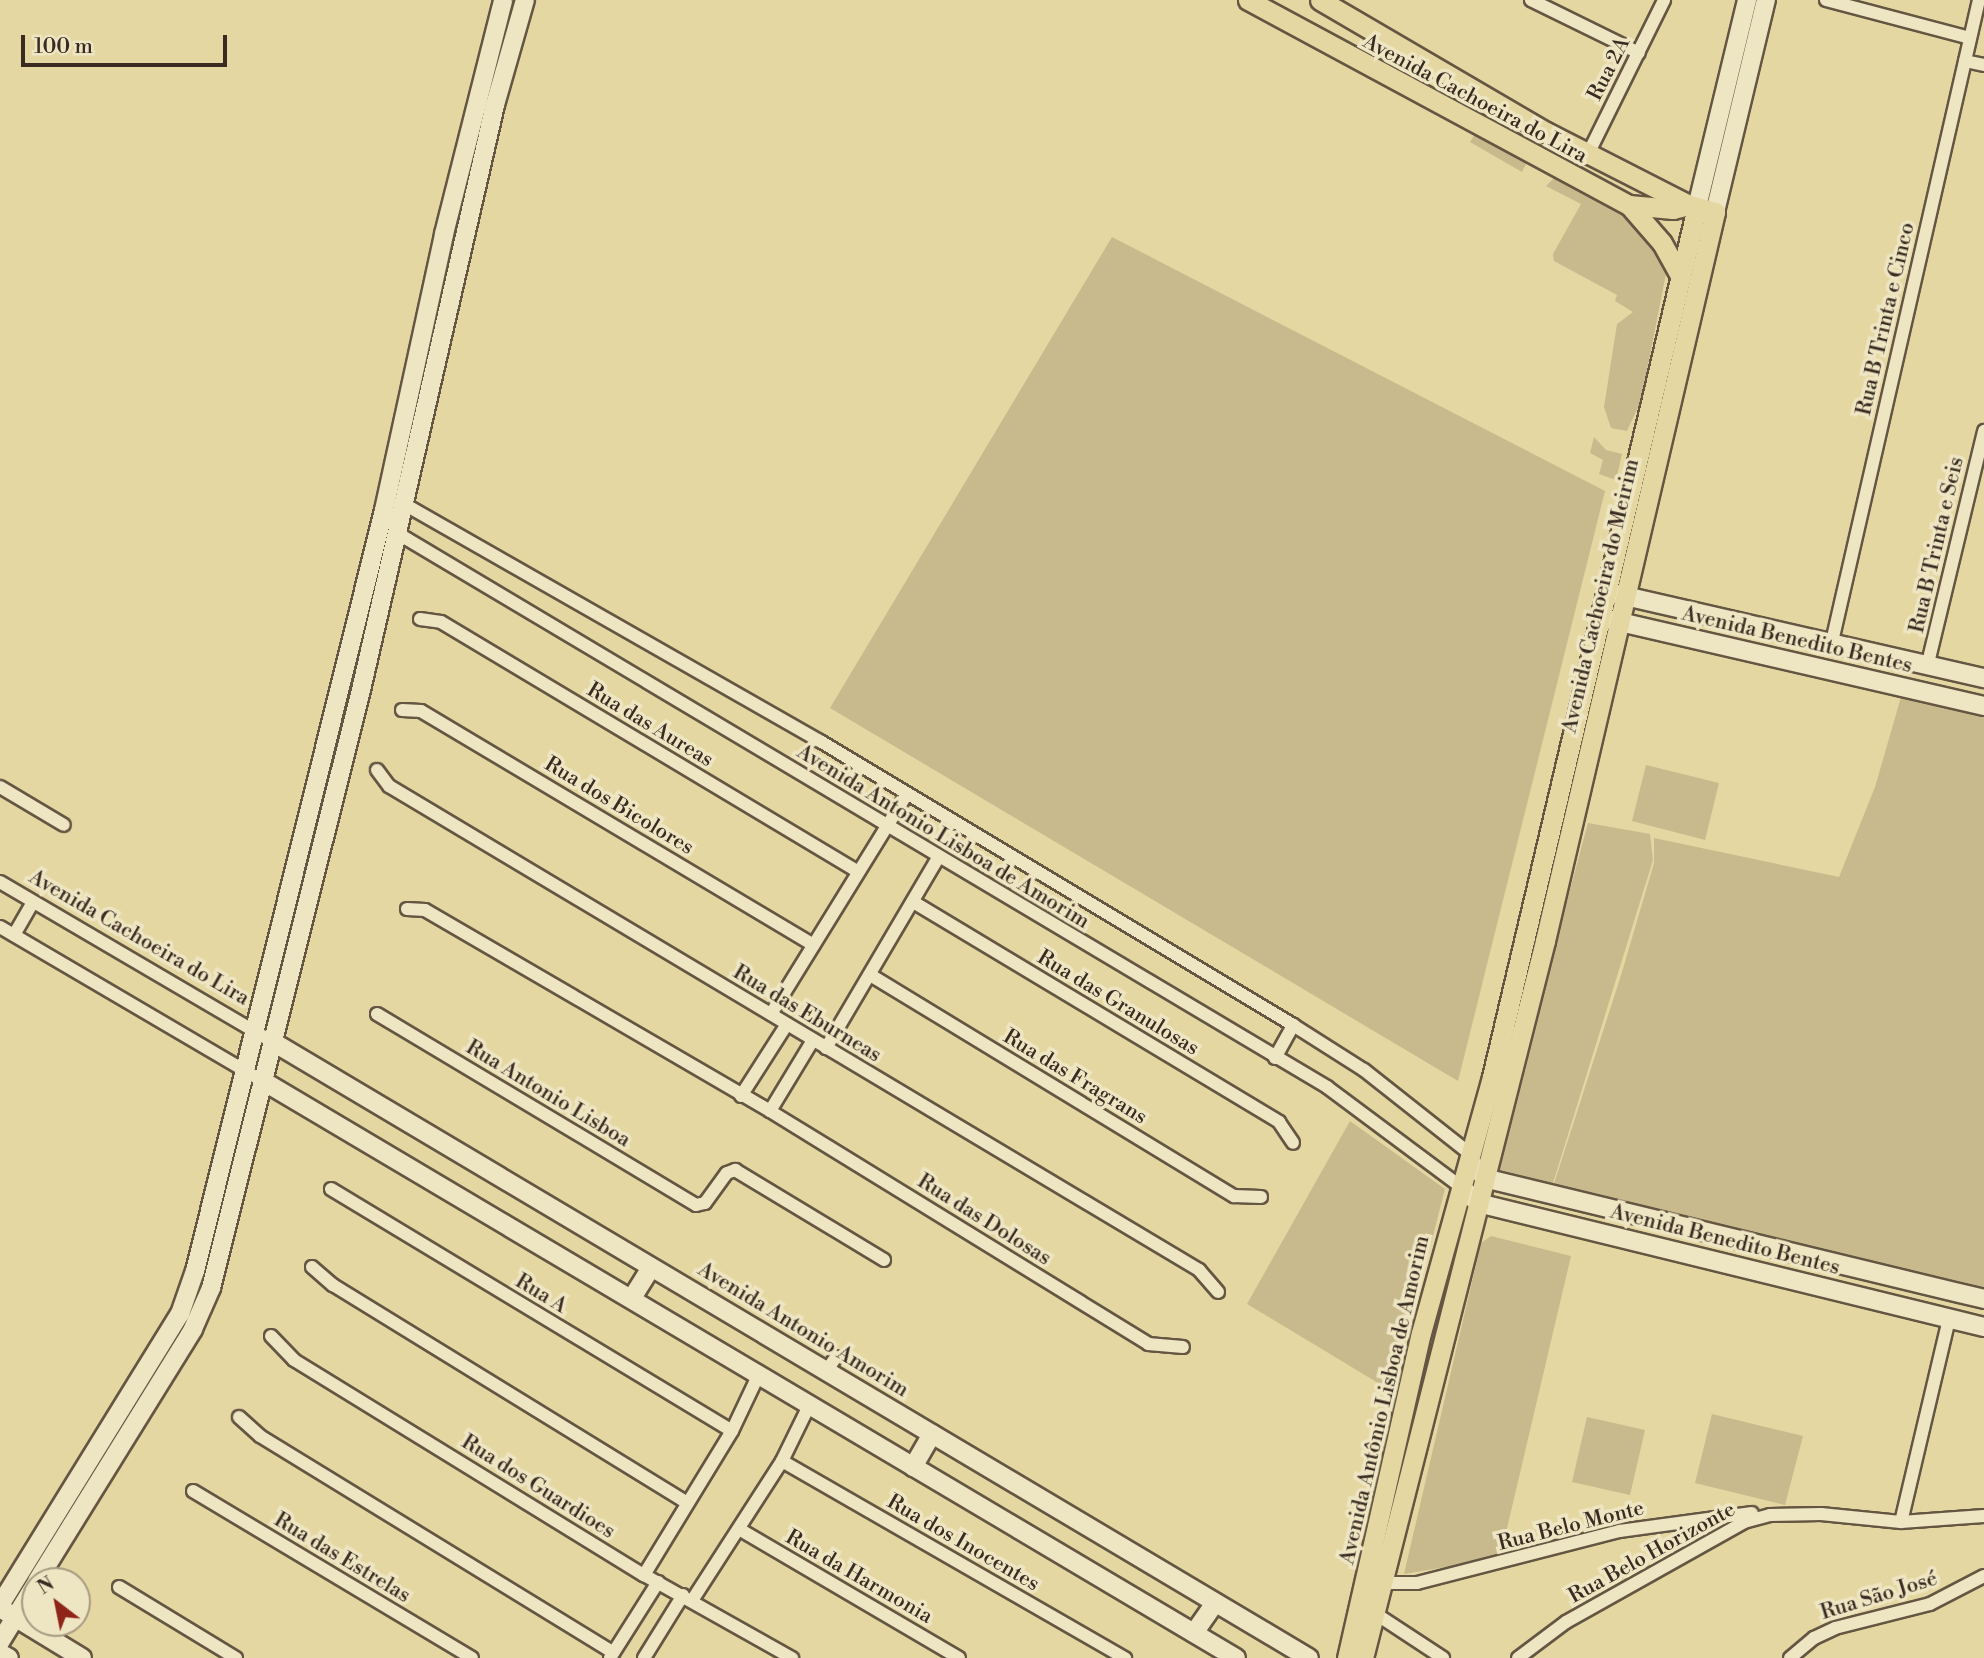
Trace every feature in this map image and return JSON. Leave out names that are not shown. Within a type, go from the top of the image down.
[{"type":"main road","name":"Avenida Cachoeira do Lira","points":[[1248,0],[1632,206],[1700,208]]},
{"type":"main road","name":"Avenida Cachoeira do Lira","points":[[1320,0],[1588,154],[1700,208]]},
{"type":"main road","points":[[1649,185],[1651,197],[1632,206],[1662,243],[1679,274]]},
{"type":"main road","name":"Avenida Cachoeira do Meirim","points":[[1615,594],[1679,274],[1700,208]]},
{"type":"main road","name":"Avenida Cachoeira do Meirim","points":[[1469,1153],[1492,1077],[1615,594],[1700,208]]},
{"type":"main road","name":"Avenida Cachoeira do Meirim","points":[[1478,1203],[1545,940],[1608,619]]},
{"type":"main road","name":"Avenida Antônio Lisboa de Amorim","points":[[1347,1658],[1418,1345],[1469,1153]]},
{"type":"main road","name":"Avenida Antônio Lisboa de Amorim","points":[[1363,1658],[1478,1203]]},
{"type":"street","points":[[0,1642],[5,1610],[180,1314],[246,1070],[384,510],[444,234],[503,0]]},
{"type":"street","points":[[46,1567],[193,1329],[211,1289],[404,504],[495,105],[526,0]]},
{"type":"street","points":[[1531,0],[1639,54]]},
{"type":"street","name":"Rua 2A","points":[[1588,154],[1664,0]]},
{"type":"street","name":"Avenida Cachoeira do Meirim","points":[[1700,208],[1747,0]]},
{"type":"street","name":"Avenida Cachoeira do Meirim","points":[[1700,208],[1766,0]]},
{"type":"street","points":[[1826,0],[1970,38]]},
{"type":"street","name":"Rua B Trinta e Cinco","points":[[1831,646],[1979,0]]},
{"type":"street","points":[[1965,61],[1984,65]]},
{"type":"street","name":"Rua B Trinta e Seis","points":[[1927,667],[1984,431]]},
{"type":"street","name":"Avenida Antonio Lisboa de Amorim","points":[[404,504],[908,794],[1293,1025],[1364,1070],[1469,1153]]},
{"type":"street","name":"Avenida Antonio Lisboa de Amorim","points":[[397,533],[1275,1058],[1375,1120],[1461,1187]]},
{"type":"street","name":"Avenida Benedito Bentes","points":[[1615,594],[1831,646],[1983,678]]},
{"type":"street","name":"Rua das Aureas","points":[[420,619],[441,622],[858,872]]},
{"type":"street","name":"Avenida Benedito Bentes","points":[[1608,619],[1980,705]]},
{"type":"street","points":[[1980,705],[1983,678]]},
{"type":"street","name":"Rua dos Bicolores","points":[[402,710],[421,711],[813,945]]},
{"type":"street","name":"Rua das Eburneas","points":[[377,769],[389,786],[1199,1270],[1218,1292]]},
{"type":"street","points":[[0,787],[64,825]]},
{"type":"street","points":[[771,1014],[908,794]]},
{"type":"street","points":[[826,1048],[872,976],[938,858]]},
{"type":"street","name":"Avenida Cachoeira do Lira","points":[[0,882],[273,1042]]},
{"type":"street","points":[[14,935],[33,902]]},
{"type":"street","name":"Rua das Granulosas","points":[[915,903],[1279,1122],[1293,1143]]},
{"type":"street","name":"Rua das Dolosas","points":[[407,909],[425,910],[770,1111],[1148,1344],[1182,1347]]},
{"type":"street","points":[[0,927],[632,1298],[758,1376],[1236,1658]]},
{"type":"street","name":"Rua das Fragrans","points":[[872,976],[1234,1196],[1261,1197]]},
{"type":"street","name":"Rua Antonio Lisboa","points":[[377,1014],[699,1206],[727,1172],[735,1170],[884,1260]]},
{"type":"street","points":[[741,1096],[787,1024]]},
{"type":"street","points":[[1275,1058],[1293,1025]]},
{"type":"street","points":[[770,1111],[813,1040]]},
{"type":"street","name":"Avenida Antonio Amorim","points":[[273,1042],[651,1267],[831,1364],[932,1434],[1309,1658]]},
{"type":"street","points":[[1469,1153],[1484,1178]]},
{"type":"street","name":"Avenida Benedito Bentes","points":[[1484,1178],[1984,1300]]},
{"type":"street","name":"Avenida Benedito Bentes","points":[[1461,1187],[1478,1203],[1984,1327]]},
{"type":"street","name":"Rua A","points":[[331,1189],[732,1431]]},
{"type":"street","points":[[312,1267],[333,1285],[686,1502]]},
{"type":"street","points":[[632,1298],[651,1267]]},
{"type":"street","points":[[1901,1522],[1949,1319]]},
{"type":"street","name":"Rua dos Guardioes","points":[[271,1336],[294,1360],[644,1574],[792,1658]]},
{"type":"street","points":[[644,1574],[732,1431],[758,1376]]},
{"type":"street","points":[[644,1658],[739,1529],[782,1461],[809,1406]]},
{"type":"street","points":[[239,1416],[260,1436],[612,1655],[658,1582]]},
{"type":"street","points":[[913,1467],[932,1434]]},
{"type":"street","name":"Rua dos Inocentes","points":[[782,1461],[1125,1658]]},
{"type":"street","name":"Rua das Estrelas","points":[[194,1492],[471,1658]]},
{"type":"street","name":"Rua Belo Horizonte","points":[[1518,1658],[1628,1585],[1744,1521],[1770,1515],[1821,1514],[1901,1522],[1984,1516]]},
{"type":"street","name":"Rua Belo Monte","points":[[1381,1583],[1427,1580],[1620,1531],[1730,1515],[1770,1515]]},
{"type":"street","name":"Rua da Harmonia","points":[[739,1529],[959,1658]]},
{"type":"street","name":"Rua São José","points":[[1790,1658],[1814,1637],[1835,1628],[1930,1604],[1984,1576]]},
{"type":"street","points":[[119,1587],[236,1658]]},
{"type":"street","points":[[5,1610],[21,1596]]},
{"type":"street","points":[[1194,1633],[1215,1603]]},
{"type":"street","points":[[5,1610],[82,1658]]},
{"type":"street","points":[[1373,1612],[1443,1658]]},
{"type":"street","points":[[0,1653],[9,1658]]},
{"type":"shaded area","points":[[1501,123],[1532,139],[1534,148],[1522,172],[1470,142],[1477,131]]},
{"type":"shaded area","points":[[1559,173],[1657,217],[1672,243],[1641,401],[1627,431],[1611,428],[1604,407],[1617,324],[1633,312],[1615,301],[1617,295],[1554,261],[1553,254],[1581,204],[1546,186]]},
{"type":"shaded area","points":[[1112,237],[1605,491],[1458,1081],[830,708]]},
{"type":"shaded area","points":[[1594,437],[1606,450],[1622,454],[1616,480],[1599,474],[1603,460],[1590,453]]},
{"type":"shaded area","points":[[1901,697],[1984,715],[1984,1294],[1551,1193],[1654,863],[1654,838],[1839,877],[1875,787]]},
{"type":"shaded area","points":[[1646,765],[1719,783],[1705,840],[1632,821]]},
{"type":"shaded area","points":[[1588,823],[1650,834],[1653,860],[1549,1196],[1492,1178]]},
{"type":"shaded area","points":[[1350,1121],[1445,1189],[1393,1392],[1247,1304]]},
{"type":"shaded area","points":[[1491,1236],[1571,1256],[1500,1558],[1404,1574],[1481,1243]]},
{"type":"shaded area","points":[[1712,1414],[1803,1436],[1785,1505],[1695,1483]]},
{"type":"shaded area","points":[[1587,1417],[1645,1430],[1630,1495],[1572,1482]]}]
